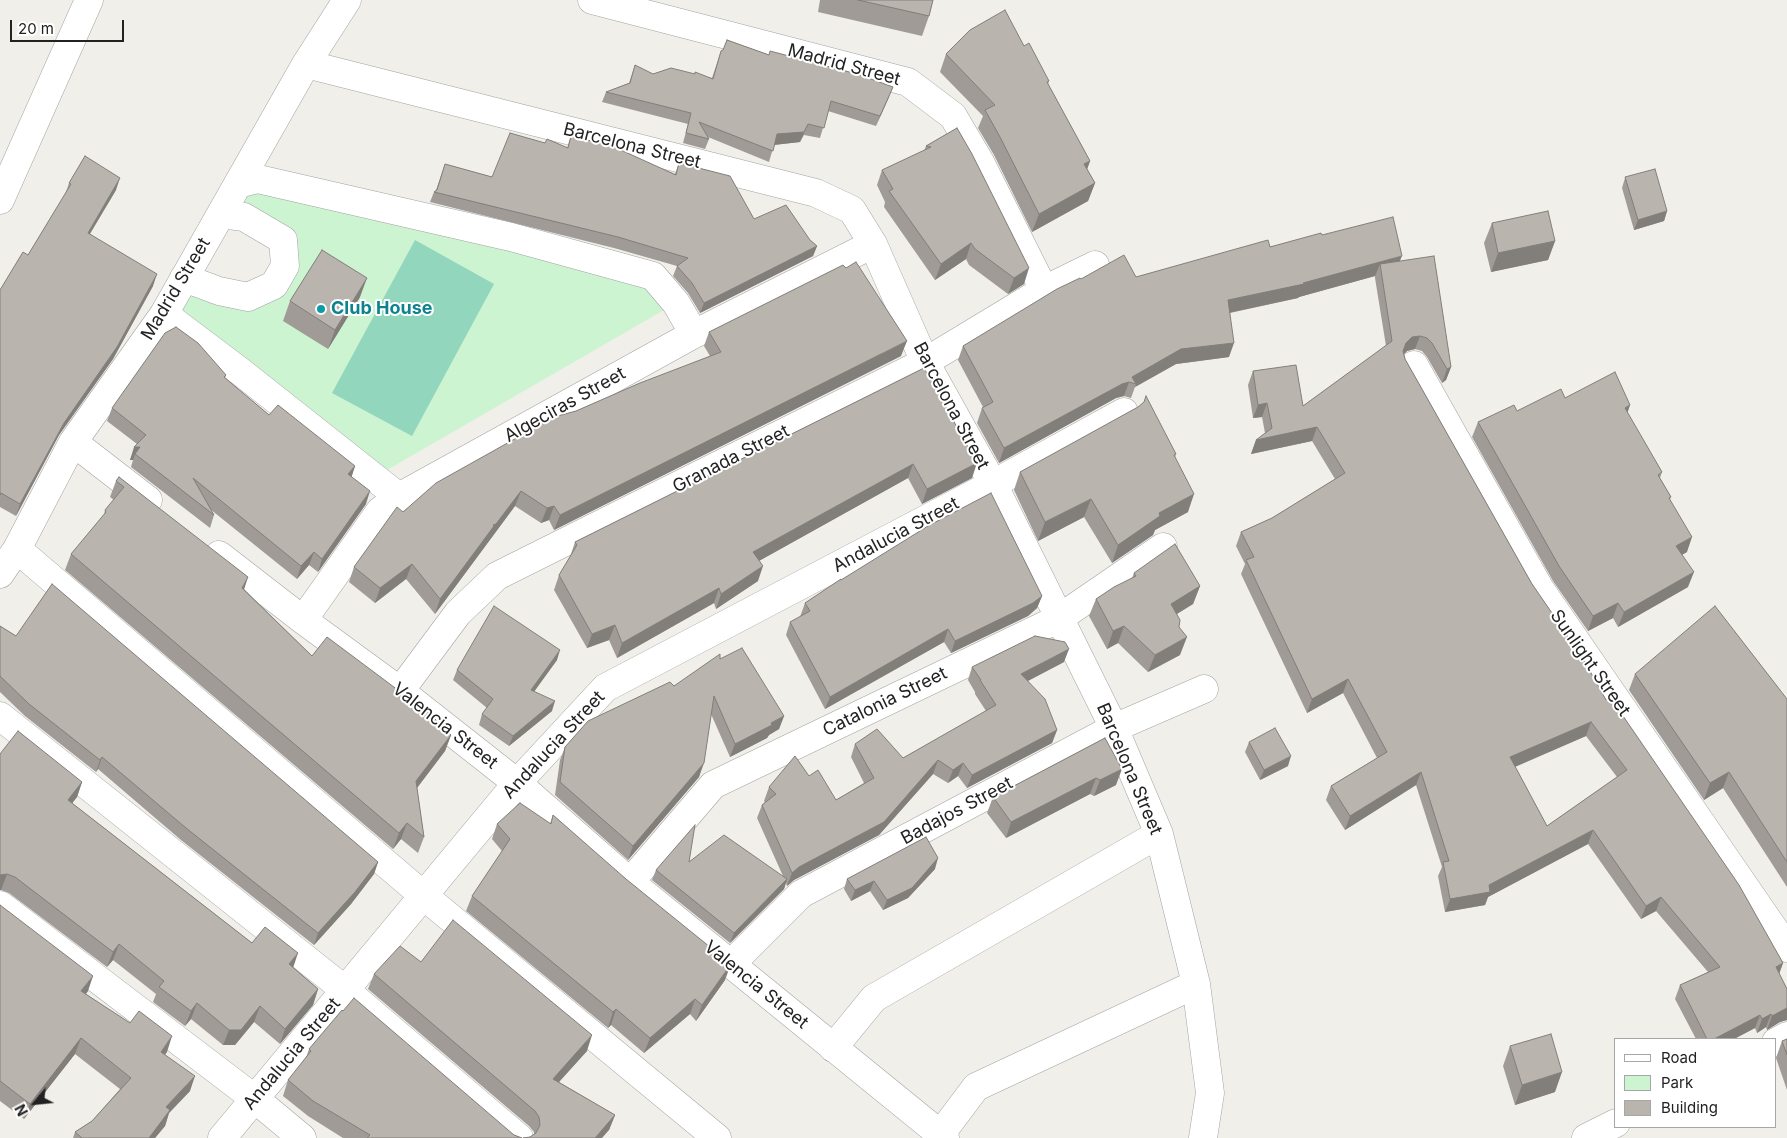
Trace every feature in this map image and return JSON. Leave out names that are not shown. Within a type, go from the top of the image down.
[{"type":"street","points":[[0,200],[89,0]]},
{"type":"street","name":"Madrid Street","points":[[0,574],[17,550],[74,442],[164,314],[306,64],[348,0]]},
{"type":"street","name":"Madrid Street","points":[[592,0],[908,82],[953,116],[980,162],[1044,290]]},
{"type":"street","name":"Barcelona Street","points":[[306,64],[816,193],[852,210],[873,244],[925,362],[993,484],[1058,619],[1114,728],[1159,834],[1196,984],[1210,1093],[1203,1138]]},
{"type":"street","points":[[238,184],[258,179],[511,237],[653,276],[676,304],[694,334]]},
{"type":"street","points":[[184,278],[219,291],[248,297],[274,285],[285,266],[283,240],[244,216],[221,214]]},
{"type":"street","name":"Algeciras Street","points":[[303,620],[380,511],[399,497],[694,334],[873,244]]},
{"type":"street","name":"Granada Street","points":[[400,691],[458,613],[497,576],[925,362],[1044,290],[1095,265]]},
{"type":"street","points":[[164,314],[241,372],[399,497]]},
{"type":"street","name":"Sunlight Street","points":[[1414,365],[1540,590],[1787,948]]},
{"type":"street","name":"Andalucia Street","points":[[222,1138],[517,782],[605,688],[993,484],[1124,412]]},
{"type":"street","points":[[74,442],[165,514]]},
{"type":"street","name":"Valencia Street","points":[[196,537],[517,782],[630,882],[943,1136]]},
{"type":"street","name":"Catalonia Street","points":[[630,882],[713,785],[1058,619],[1163,547]]},
{"type":"street","points":[[17,550],[424,896],[717,1138]]},
{"type":"street","name":"Badajos Street","points":[[731,964],[801,894],[1114,728],[1204,688]]},
{"type":"street","points":[[0,716],[345,990],[519,1138]]},
{"type":"street","points":[[833,1048],[874,998],[1159,834]]},
{"type":"street","points":[[0,905],[255,1098],[302,1138]]},
{"type":"street","points":[[943,1136],[976,1087],[1196,984]]},
{"type":"street","points":[[1586,1138],[1614,1124]]},
{"type":"green space","points":[[226,177],[640,279],[671,306],[387,470],[157,299],[172,270],[229,306],[295,274]]},
{"type":"green space","points":[[415,240],[494,284],[412,436],[332,393]]},
{"type":"building","points":[[858,0],[933,0],[929,16]]},
{"type":"building","points":[[1005,10],[1024,46],[1029,43],[1049,81],[1047,82],[1090,161],[1084,164],[1095,183],[1039,214],[985,110],[995,105],[946,54],[970,30]]},
{"type":"building","points":[[727,40],[769,55],[770,51],[857,74],[893,87],[880,116],[831,101],[824,128],[808,124],[804,132],[777,134],[773,151],[699,122],[709,139],[686,133],[691,113],[606,92],[630,83],[635,65],[653,74],[671,68],[695,74],[695,72],[713,79],[721,51]]},
{"type":"building","points":[[957,128],[1029,268],[1014,278],[975,249],[971,243],[941,264],[889,191],[893,189],[882,170],[931,147],[926,146]]},
{"type":"building","points":[[510,133],[545,143],[547,139],[568,148],[571,136],[612,146],[676,175],[679,163],[730,176],[754,219],[786,205],[810,240],[817,246],[704,303],[692,283],[677,266],[688,258],[618,237],[434,192],[437,190],[445,164],[492,177]]},
{"type":"building","points":[[85,156],[120,178],[88,233],[157,274],[117,347],[64,423],[20,504],[1,493],[0,495],[0,290],[23,252],[28,255],[71,184],[69,183]]},
{"type":"building","points":[[1655,169],[1667,211],[1638,220],[1625,177]]},
{"type":"building","points":[[1548,211],[1555,241],[1498,253],[1492,223]]},
{"type":"building","points":[[1393,217],[1402,256],[1304,284],[1228,300],[1234,343],[1181,349],[1132,377],[1136,384],[1129,382],[1122,384],[1004,448],[982,408],[993,402],[963,346],[1057,289],[1081,279],[1124,255],[1136,277],[1268,240],[1270,247],[1321,233],[1322,235]]},
{"type":"building","name":"Club House","points":[[322,250],[367,278],[335,330],[290,301]]},
{"type":"building","points":[[1434,256],[1451,367],[1447,369],[1432,343],[1427,338],[1420,336],[1412,337],[1406,343],[1403,351],[1405,359],[1532,584],[1581,655],[1606,700],[1610,697],[1739,885],[1783,963],[1776,967],[1787,989],[1787,1008],[1762,1019],[1760,1015],[1716,1038],[1706,1038],[1680,985],[1720,967],[1661,897],[1646,906],[1593,830],[1489,885],[1490,892],[1450,899],[1443,862],[1449,861],[1421,772],[1350,816],[1331,786],[1387,752],[1348,679],[1312,699],[1246,560],[1254,557],[1241,532],[1272,518],[1345,473],[1317,427],[1256,440],[1272,428],[1267,403],[1258,405],[1253,371],[1296,365],[1303,406],[1392,341],[1380,264]],"holes":[[[1591,722],[1627,770],[1547,826],[1510,757]]]},
{"type":"building","points":[[856,262],[907,341],[560,515],[554,506],[547,508],[521,491],[496,524],[493,525],[440,599],[412,564],[380,588],[354,567],[397,507],[403,512],[436,483],[554,417],[576,411],[640,383],[721,352],[709,332],[843,265],[846,268]]},
{"type":"building","points":[[176,327],[198,343],[226,375],[224,377],[269,415],[278,405],[355,466],[348,474],[370,491],[322,559],[314,552],[301,566],[193,478],[214,515],[135,454],[140,447],[134,447],[146,435],[112,408],[165,333]]},
{"type":"building","points":[[924,368],[977,463],[927,489],[913,464],[753,552],[763,566],[721,594],[719,588],[622,643],[615,625],[592,634],[559,575],[577,545],[575,542]]},
{"type":"building","points":[[1615,372],[1630,405],[1625,408],[1662,472],[1658,475],[1692,537],[1676,546],[1694,572],[1624,612],[1618,603],[1593,616],[1559,566],[1478,422],[1514,405],[1517,411],[1561,389],[1565,398]]},
{"type":"building","points":[[1146,396],[1194,494],[1159,513],[1160,516],[1118,545],[1091,499],[1045,522],[1020,472],[1138,407],[1144,402]]},
{"type":"building","points":[[119,477],[248,577],[242,588],[312,656],[327,637],[430,714],[451,735],[416,781],[424,837],[407,823],[399,833],[71,554],[124,487],[116,481]]},
{"type":"building","points":[[991,493],[1042,596],[1033,603],[955,641],[948,629],[830,697],[790,622],[810,611],[805,603],[841,579],[928,526]]},
{"type":"building","points":[[1175,544],[1200,586],[1171,604],[1180,620],[1179,627],[1187,637],[1155,655],[1124,626],[1113,631],[1096,599],[1136,576],[1134,573]]},
{"type":"building","points":[[52,584],[378,862],[355,892],[318,933],[186,828],[102,757],[100,760],[29,704],[0,676],[0,626],[16,636]]},
{"type":"building","points":[[494,606],[560,650],[531,690],[555,701],[513,736],[482,714],[493,699],[457,670]]},
{"type":"building","points":[[1715,606],[1787,699],[1787,862],[1729,772],[1710,783],[1635,674]]},
{"type":"building","points":[[1035,636],[1065,642],[1069,649],[1021,674],[1045,699],[1057,730],[972,775],[963,763],[953,770],[938,760],[884,822],[799,867],[792,873],[762,805],[776,794],[769,787],[795,756],[809,776],[818,770],[836,800],[874,778],[855,744],[877,729],[903,758],[996,705],[972,667]]},
{"type":"building","points":[[742,648],[784,716],[771,723],[772,725],[735,744],[714,696],[704,763],[633,846],[560,782],[565,747],[588,721],[670,682],[674,686],[720,654],[720,659]]},
{"type":"building","points":[[1275,728],[1291,756],[1264,770],[1249,742]]},
{"type":"building","points":[[18,731],[82,782],[68,800],[252,943],[265,927],[298,953],[289,964],[318,989],[285,1029],[260,1006],[241,1030],[229,1030],[197,1003],[191,1011],[159,987],[164,981],[119,944],[113,952],[15,877],[7,874],[0,875],[0,754]]},
{"type":"building","points":[[1105,738],[1122,769],[1100,780],[1096,778],[1011,822],[993,797]]},
{"type":"building","points":[[520,803],[551,824],[553,815],[626,879],[731,964],[702,1005],[695,999],[650,1038],[616,1009],[613,1012],[472,896],[510,839],[497,824]]},
{"type":"building","points":[[695,825],[689,862],[724,835],[787,879],[734,933],[656,870]]},
{"type":"building","points":[[926,837],[938,858],[912,888],[887,900],[874,881],[855,890],[847,879]]},
{"type":"building","points":[[0,905],[93,976],[81,991],[130,1023],[139,1011],[172,1036],[161,1052],[195,1076],[166,1107],[170,1110],[149,1138],[82,1138],[75,1132],[92,1121],[131,1078],[81,1038],[30,1104],[0,1081]]},
{"type":"building","points":[[453,920],[592,1035],[553,1079],[615,1115],[595,1138],[523,1138],[530,1137],[536,1133],[540,1125],[539,1117],[535,1111],[374,974],[400,946],[421,962]]},
{"type":"building","points":[[354,998],[514,1135],[522,1138],[367,1138],[370,1135],[313,1101],[288,1080],[311,1051],[309,1049]]},
{"type":"building","points":[[1551,1034],[1562,1072],[1522,1085],[1510,1046]]},
{"type":"building","points":[[1787,1039],[1787,1055],[1782,1041]]},
{"type":"place","name":"Club House","points":[[321,309]]}]
